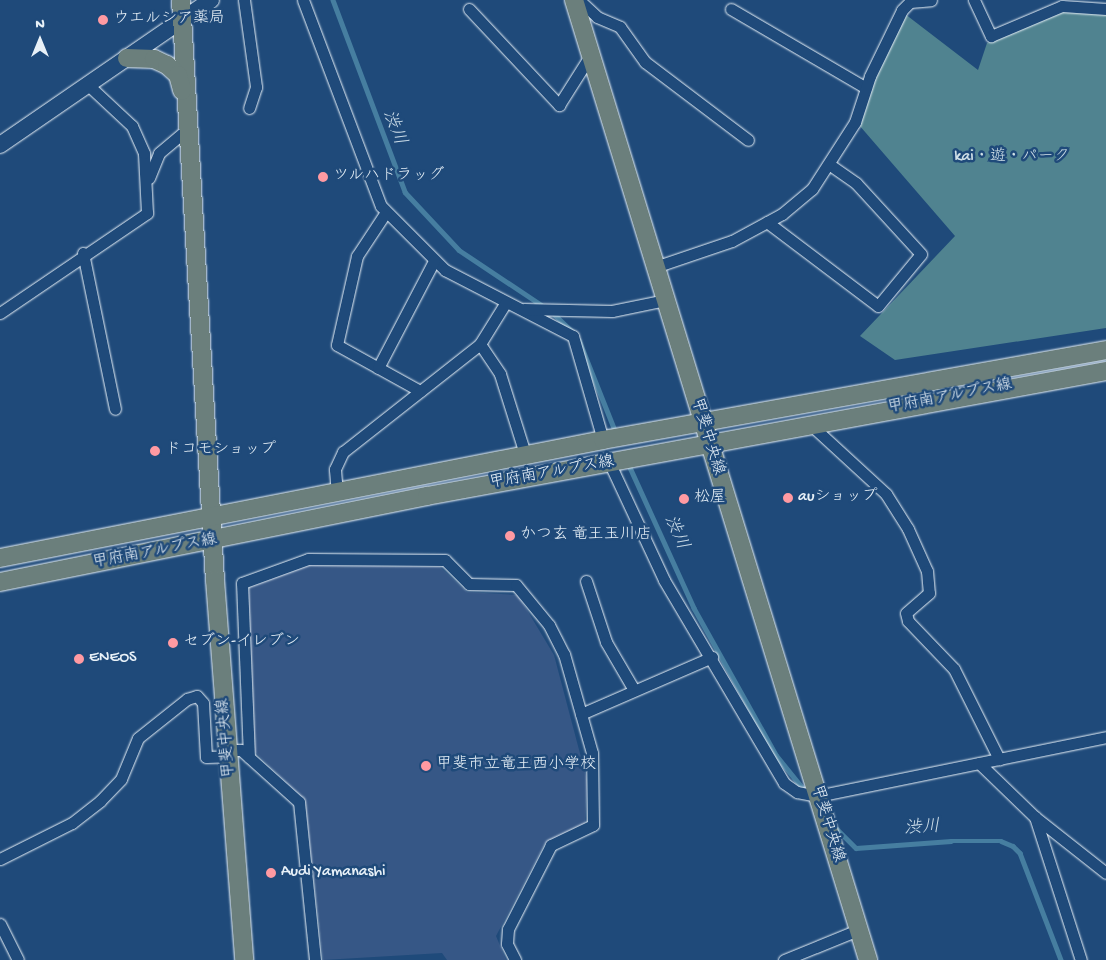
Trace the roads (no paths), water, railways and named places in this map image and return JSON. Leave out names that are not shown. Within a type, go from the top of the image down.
[{"type":"main road","points":[[181,0],[188,120]]},
{"type":"main road","name":"甲斐中央線","points":[[574,0],[708,444],[868,960]]},
{"type":"main road","points":[[128,58],[154,59],[167,65],[178,74],[188,120]]},
{"type":"main road","name":"甲斐中央線","points":[[188,120],[213,542],[244,960]]},
{"type":"main road","name":"甲府南アルプス線","points":[[0,558],[526,457],[603,440],[1106,350]]},
{"type":"main road","name":"甲府南アルプス線","points":[[0,582],[213,542],[427,496],[610,464],[810,424],[1106,371]]},
{"type":"street","points":[[0,145],[212,0]]},
{"type":"street","points":[[244,0],[256,87],[249,108]]},
{"type":"street","points":[[303,0],[326,66],[342,94],[374,192],[386,212],[434,261],[578,343],[603,440]]},
{"type":"street","points":[[579,0],[597,17],[620,27],[645,62],[748,140]]},
{"type":"street","points":[[655,267],[694,256],[767,222],[812,189],[830,165],[855,122],[866,88],[902,10],[910,2],[931,0]]},
{"type":"street","points":[[974,0],[991,36],[1062,6],[1106,9]]},
{"type":"street","points":[[470,9],[559,104],[590,56]]},
{"type":"street","points":[[731,9],[866,88]]},
{"type":"street","points":[[0,313],[83,253],[147,212],[144,154],[132,126],[88,85]]},
{"type":"street","points":[[147,184],[159,152],[188,120]]},
{"type":"street","points":[[767,222],[878,306],[921,254],[856,182],[830,165]]},
{"type":"street","points":[[386,212],[357,256],[337,329],[337,345],[420,391]]},
{"type":"street","points":[[83,253],[115,409]]},
{"type":"street","points":[[378,368],[434,261]]},
{"type":"street","points":[[519,309],[612,311],[665,300]]},
{"type":"street","points":[[337,493],[335,469],[343,452],[480,344],[506,302]]},
{"type":"street","points":[[480,344],[500,374],[526,457]]},
{"type":"street","points":[[810,424],[886,494],[908,530],[927,571],[929,592],[906,613],[908,621],[954,669],[999,759]]},
{"type":"street","points":[[610,464],[664,580],[712,657],[784,784],[798,792],[817,796],[1106,737]]},
{"type":"street","points":[[249,756],[242,583],[308,560],[445,560],[468,584],[516,586],[553,632],[581,714],[592,753],[593,825],[551,845],[508,929],[508,944],[515,960]]},
{"type":"street","points":[[586,581],[606,642],[634,690]]},
{"type":"street","points":[[581,714],[712,657]]},
{"type":"street","points":[[0,858],[72,823],[100,801],[122,779],[138,738],[187,699],[197,696],[204,703],[206,756],[241,750],[299,802],[314,960]]},
{"type":"street","points":[[979,763],[1035,817],[1106,873]]},
{"type":"street","points":[[1035,817],[1081,960]]},
{"type":"street","points":[[0,924],[18,960]]},
{"type":"street","points":[[784,960],[858,930]]},
{"type":"waterway","name":"渋川","points":[[333,0],[405,192],[459,250],[543,306]]},
{"type":"waterway","name":"渋川","points":[[552,312],[573,332]]},
{"type":"waterway","name":"渋川","points":[[579,340],[616,433]]},
{"type":"waterway","name":"渋川","points":[[628,463],[694,608],[776,755],[806,792]]},
{"type":"waterway","name":"渋川","points":[[834,826],[856,848],[951,841],[1001,841],[1013,846],[1020,853],[1061,960]]},
{"type":"place","name":"ウエルシア薬局","points":[[103,20]]},
{"type":"place","name":"ツルハドラッグ","points":[[323,177]]},
{"type":"place","name":"ドコモショップ","points":[[155,451]]},
{"type":"place","name":"auショップ","points":[[788,498]]},
{"type":"place","name":"松屋","points":[[684,499]]},
{"type":"place","name":"かつ玄 竜王玉川店","points":[[510,536]]},
{"type":"place","name":"セブン-イレブン","points":[[173,643]]},
{"type":"place","name":"ENEOS","points":[[79,659]]},
{"type":"place","name":"甲斐市立竜王西小学校","points":[[426,766]]},
{"type":"place","name":"Audi Yamanashi","points":[[271,873]]},
{"type":"park label","name":"kai・遊・パーク","points":[[1012,158]]}]
